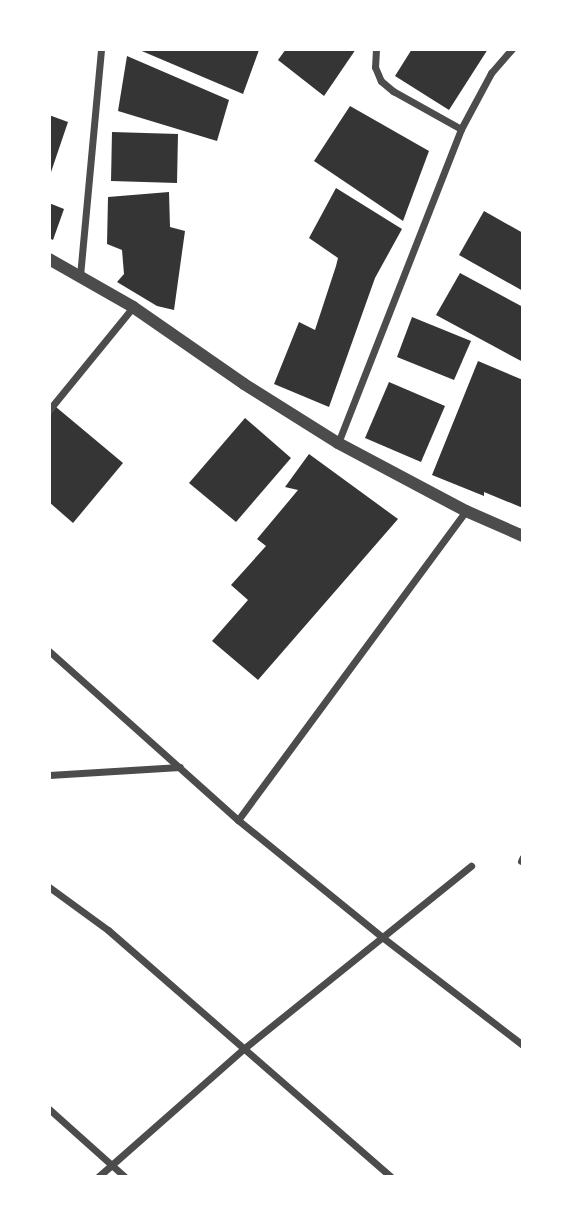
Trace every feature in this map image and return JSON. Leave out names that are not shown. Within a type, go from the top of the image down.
[{"type":"street","points":[[80,276],[101,49]]},
{"type":"street","points":[[376,49],[375,67],[381,81],[393,91],[461,129]]},
{"type":"street","points":[[338,443],[461,129],[491,73],[512,49]]},
{"type":"street","points":[[49,259],[133,307],[244,384],[338,443],[466,511],[523,536]]},
{"type":"street","points":[[49,410],[133,307]]},
{"type":"street","points":[[238,820],[466,511]]},
{"type":"street","points":[[49,651],[238,820],[382,937],[523,1045]]},
{"type":"street","points":[[49,775],[180,767]]},
{"type":"street","points":[[98,1177],[242,1050],[471,866]]},
{"type":"street","points":[[49,887],[108,930],[242,1050],[391,1177]]},
{"type":"street","points":[[49,1110],[125,1177]]},
{"type":"building","points":[[137,49],[255,49],[259,50],[243,94]]},
{"type":"building","points":[[286,49],[356,49],[324,96],[278,60]]},
{"type":"building","points":[[412,49],[488,49],[449,110],[395,76]]},
{"type":"building","points":[[127,56],[229,100],[217,141],[118,111]]},
{"type":"building","points":[[350,106],[429,151],[403,221],[314,161]]},
{"type":"building","points":[[49,115],[68,122],[49,178]]},
{"type":"building","points":[[112,132],[178,134],[177,183],[111,181]]},
{"type":"building","points":[[336,188],[402,229],[375,278],[329,407],[274,384],[299,322],[315,330],[336,266],[338,258],[309,238]]},
{"type":"building","points":[[169,192],[170,227],[185,231],[174,310],[157,306],[117,282],[124,274],[122,250],[107,244],[108,197]]},
{"type":"building","points":[[49,203],[64,209],[53,240],[49,238]]},
{"type":"building","points":[[484,211],[523,233],[523,291],[459,255]]},
{"type":"building","points":[[460,273],[523,307],[523,362],[436,315]]},
{"type":"building","points":[[412,317],[471,341],[454,380],[397,357]]},
{"type":"building","points":[[478,361],[523,380],[523,508],[432,475]]},
{"type":"building","points":[[389,382],[445,406],[421,462],[365,438]]},
{"type":"building","points":[[56,407],[123,463],[73,523],[49,502],[49,416]]},
{"type":"building","points":[[245,418],[291,458],[236,522],[189,483]]},
{"type":"building","points":[[309,454],[398,519],[258,680],[212,641],[248,600],[231,585],[266,546],[257,539],[298,490],[285,487]]}]
